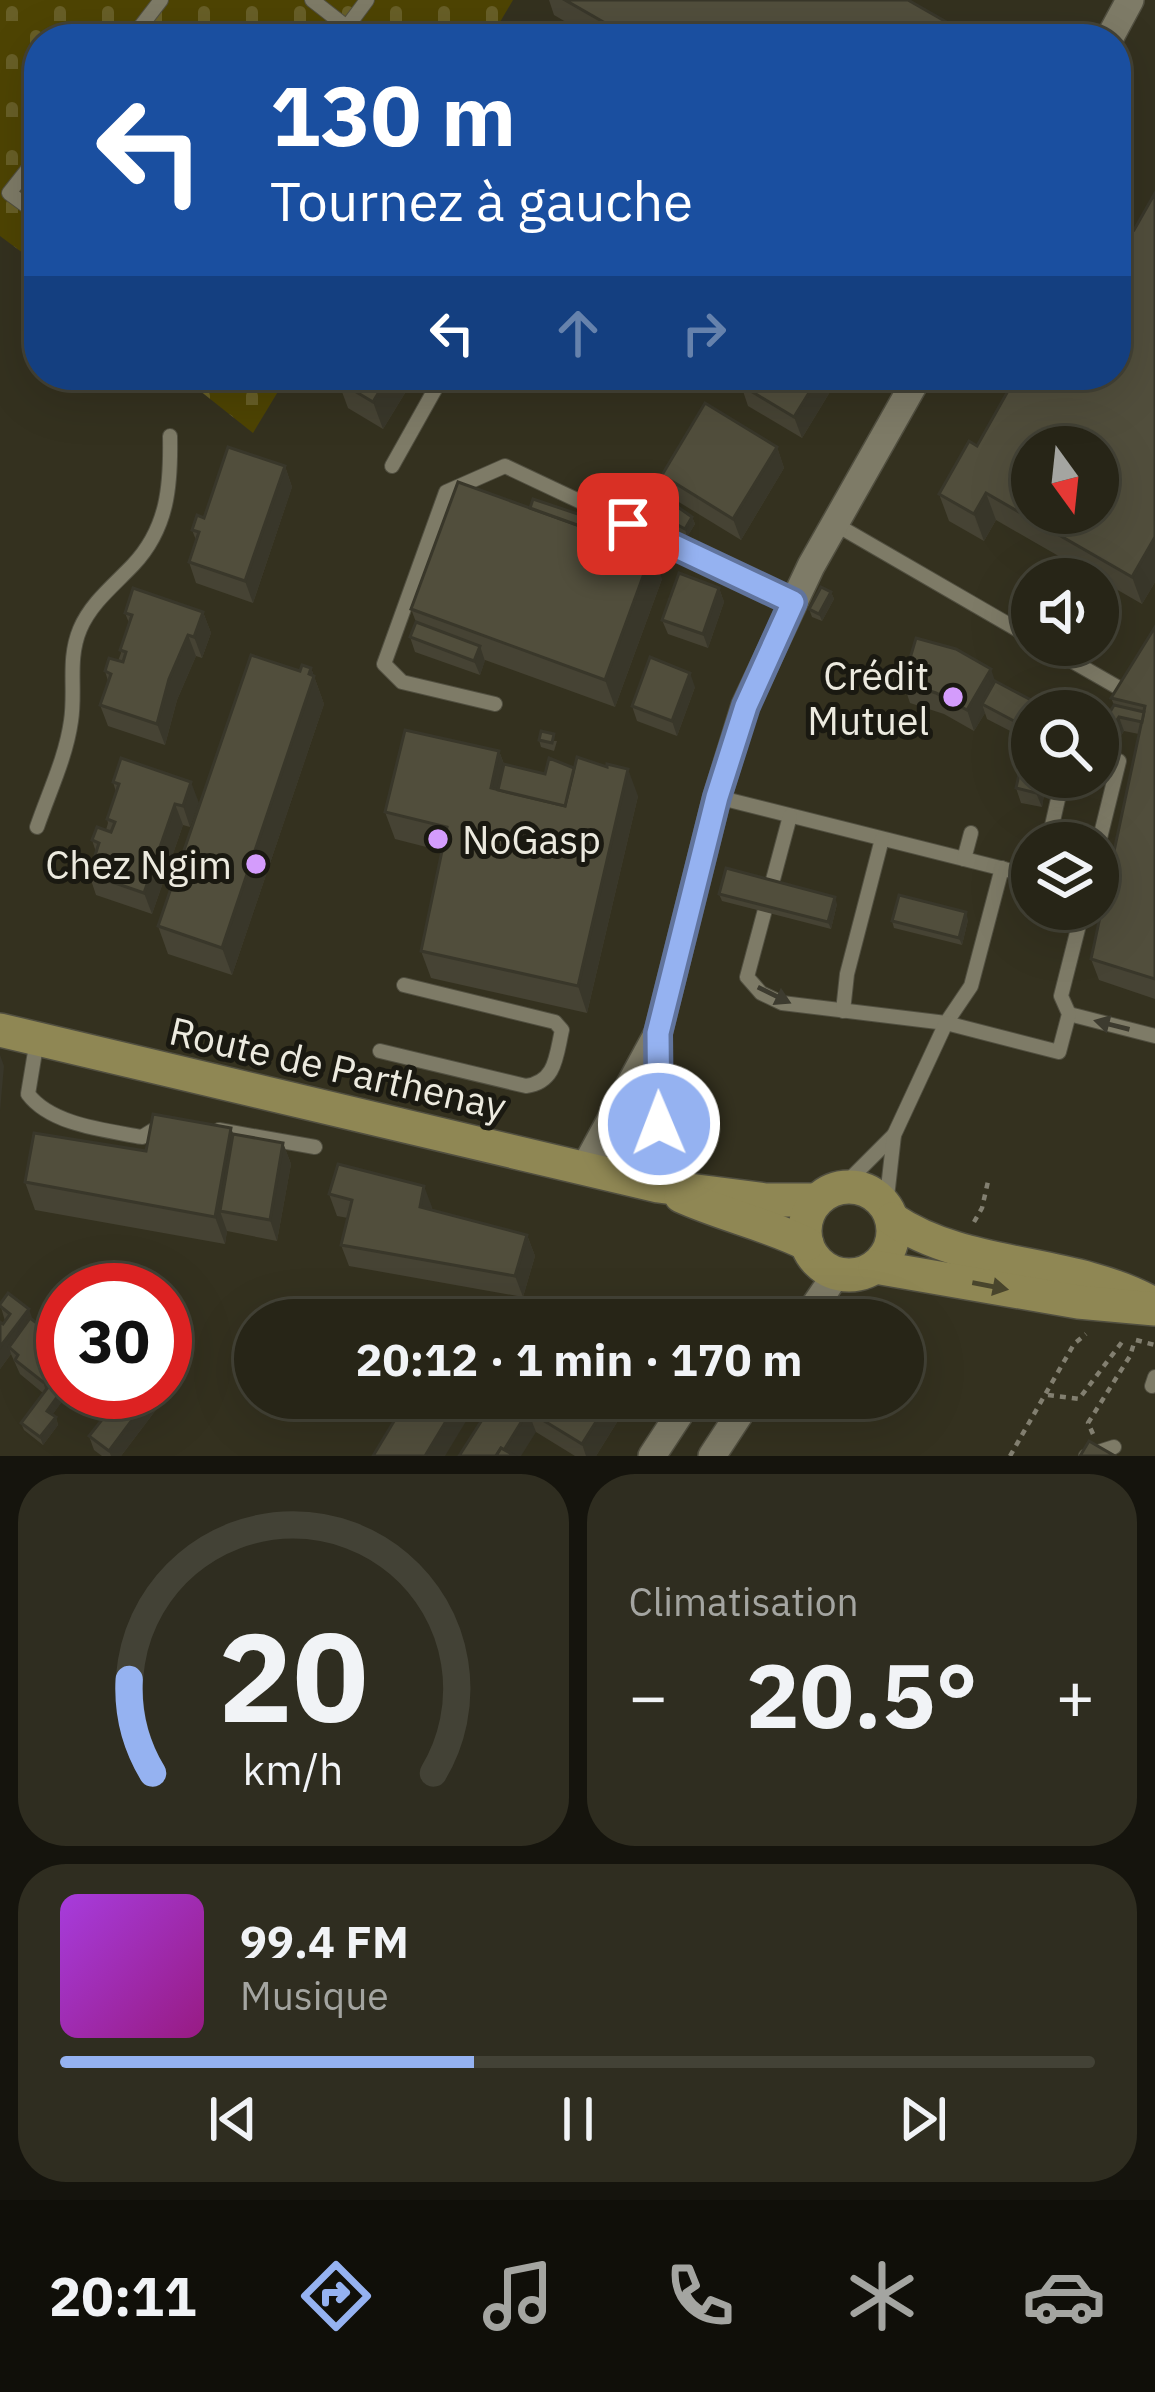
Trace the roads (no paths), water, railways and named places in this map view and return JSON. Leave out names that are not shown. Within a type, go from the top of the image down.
[{"type":"main road","name":"Route de Parthenay","points":[[0,1030],[658,1186],[766,1200],[830,1194]]},
{"type":"main road","name":"Route de Parthenay","points":[[658,1186],[724,1216],[782,1231],[807,1244]]},
{"type":"main road","points":[[889,1212],[890,1247],[874,1267],[856,1274],[837,1273],[822,1266],[807,1244],[807,1219],[830,1194],[863,1188],[932,1241],[1112,1282],[1155,1307]]},
{"type":"main road","points":[[874,1267],[1078,1302],[1155,1307]]},
{"type":"street","points":[[658,1186],[658,1033],[717,797],[746,706],[793,602],[911,390]]},
{"type":"street","points":[[584,1169],[658,1033]]},
{"type":"street","points":[[819,1299],[837,1273]]},
{"type":"street","points":[[652,1456],[676,1419]]},
{"type":"street","points":[[712,1456],[736,1419]]},
{"type":"lane","points":[[142,24],[160,0]]},
{"type":"lane","points":[[312,0],[335,24]]},
{"type":"lane","points":[[24,175],[10,193],[24,204]]},
{"type":"lane","points":[[392,466],[435,390]]},
{"type":"lane","points":[[37,827],[68,741],[72,653],[81,626],[101,596],[154,539],[171,482],[170,436]]},
{"type":"lane","points":[[495,704],[402,682],[384,664],[446,492],[505,466],[793,602]]},
{"type":"lane","points":[[835,524],[1011,626]]},
{"type":"lane","points":[[1081,666],[1126,692],[1135,675]]},
{"type":"lane","points":[[717,797],[1011,870]]},
{"type":"lane","points":[[790,816],[747,977],[761,993],[782,1003],[946,1023],[1059,1052],[1069,1014],[1061,996],[1078,930]]},
{"type":"lane","points":[[964,859],[970,833]]},
{"type":"lane","points":[[843,1012],[847,974],[882,838]]},
{"type":"lane","points":[[889,1212],[894,1135],[946,1023],[971,986],[1002,868]]},
{"type":"lane","points":[[380,1051],[526,1086],[539,1084],[551,1074],[562,1030],[555,1022],[404,986]]},
{"type":"lane","points":[[1069,1014],[1155,1036]]},
{"type":"lane","points":[[37,1040],[28,1094],[38,1107],[80,1124],[142,1137],[168,1120],[189,1124]]},
{"type":"lane","points":[[210,1128],[315,1147]]},
{"type":"lane","points":[[830,1194],[894,1135]]},
{"type":"place","name":"Crédit Mutuel","points":[[953,697]]},
{"type":"place","name":"NoGasp","points":[[438,839]]},
{"type":"place","name":"Chez Ngim","points":[[256,864]]}]
